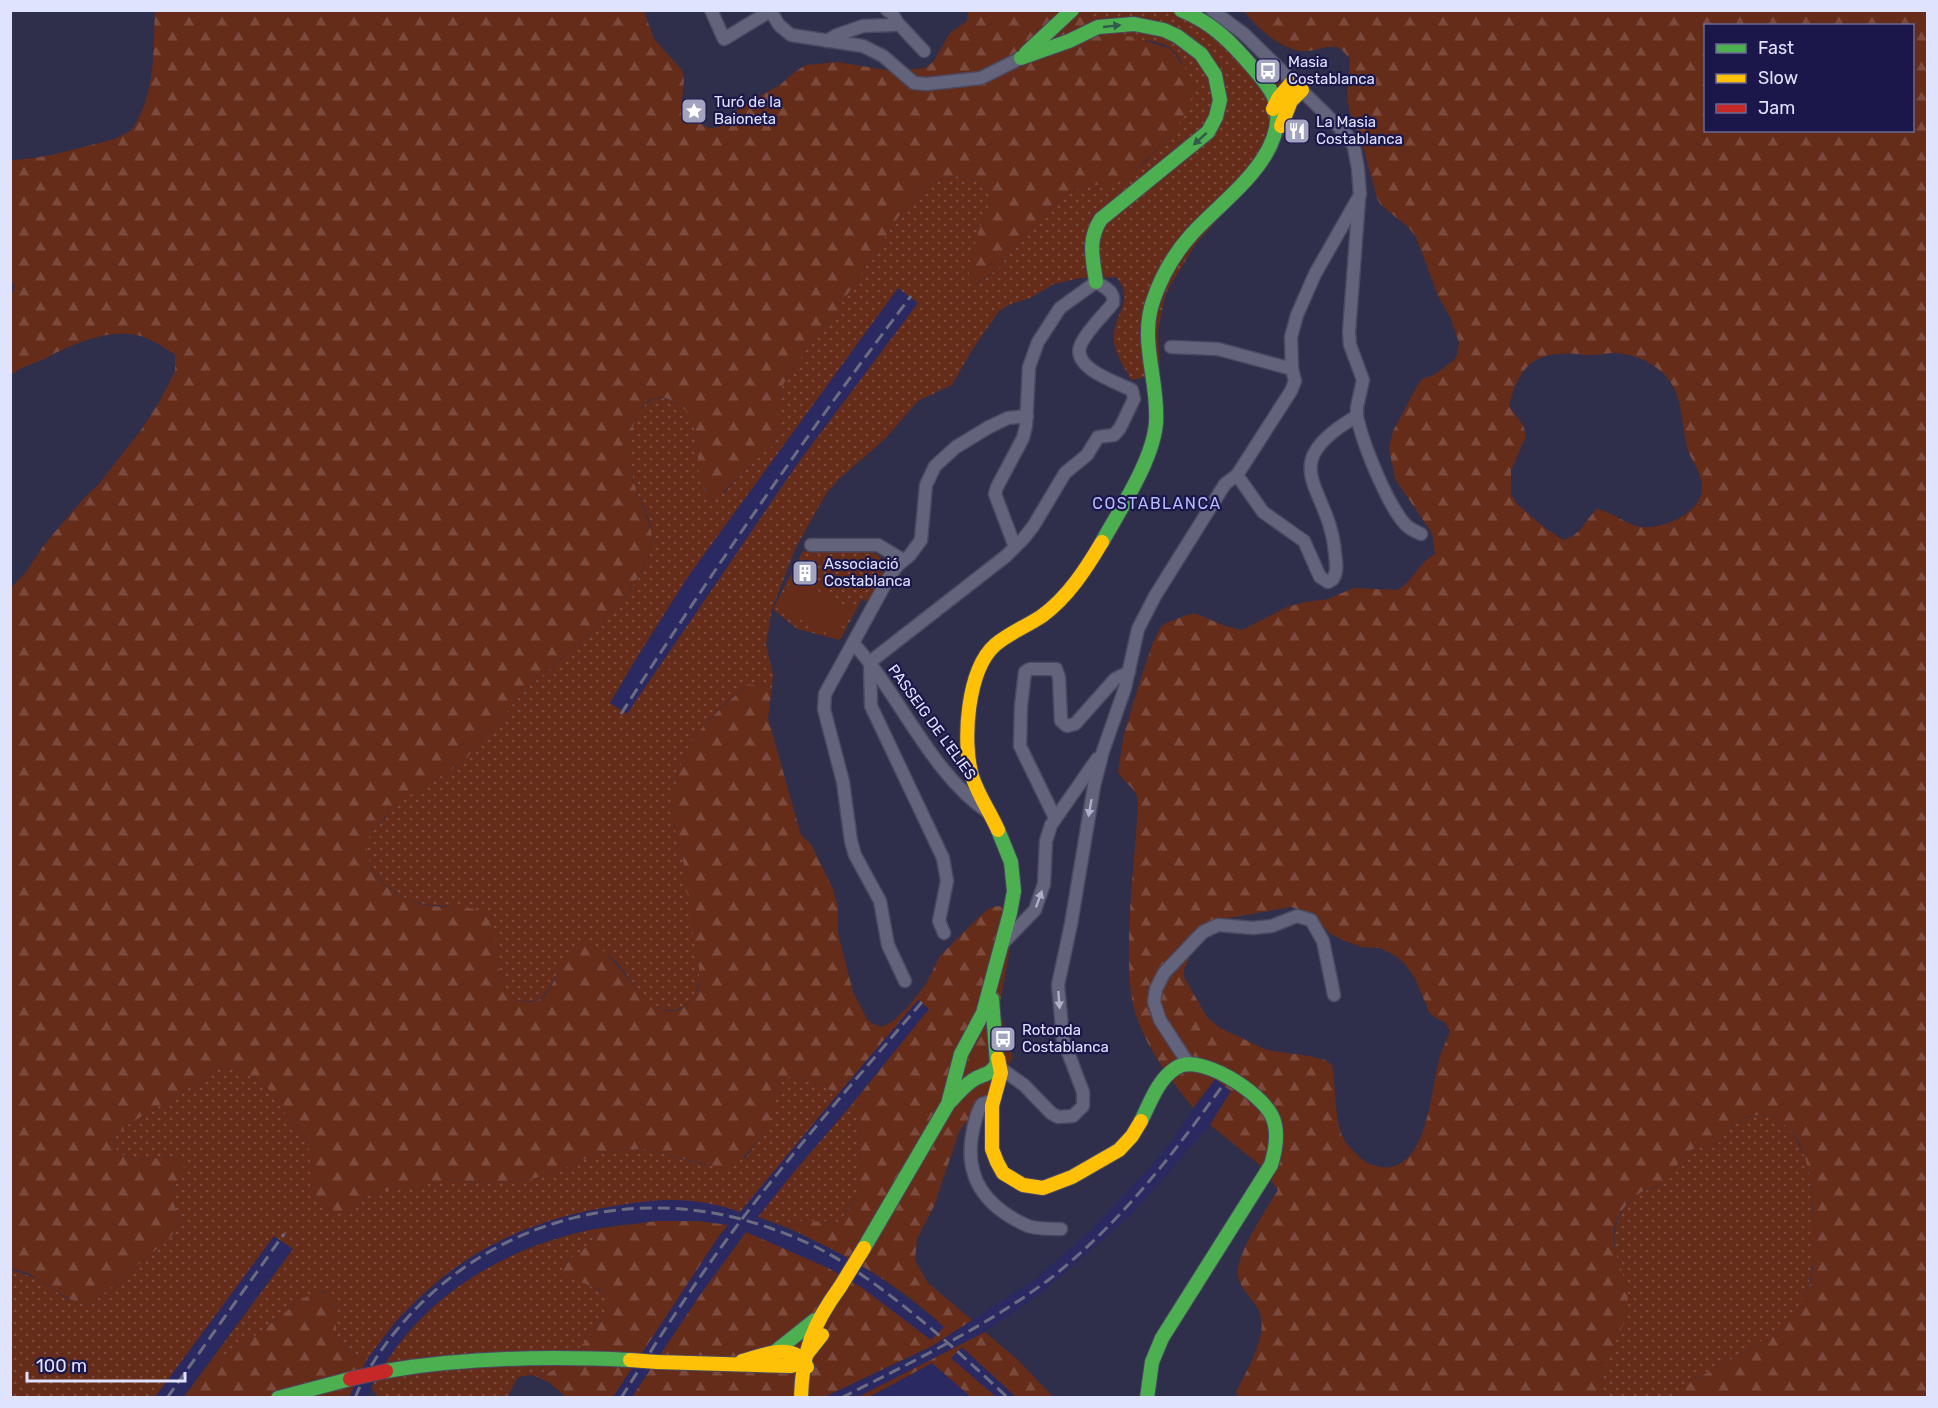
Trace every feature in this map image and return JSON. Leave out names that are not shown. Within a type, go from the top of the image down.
[{"type":"main road","points":[[1051,10],[1049,31],[1057,44]]},
{"type":"main road","points":[[1021,58],[1068,11]]},
{"type":"main road","points":[[1185,12],[1220,45],[1268,98],[1286,103],[1291,101]]},
{"type":"main road","points":[[1185,12],[1205,20],[1228,40],[1260,76],[1276,101],[1278,121],[1272,140]]},
{"type":"main road","points":[[1021,58],[1102,26],[1133,24],[1155,26],[1182,38],[1202,55],[1215,73],[1219,84],[1218,115],[1208,132],[1101,219],[1094,229],[1090,242],[1096,282]]},
{"type":"main road","points":[[1247,76],[1266,107],[1268,117],[1266,127]]},
{"type":"main road","points":[[1217,207],[1232,196],[1250,176],[1282,124],[1298,86]]},
{"type":"main road","points":[[948,1104],[961,1054],[982,1013],[991,986],[1012,902],[1015,880],[1011,862],[972,775],[969,760],[968,729],[977,671],[993,647],[1049,610],[1075,583],[1101,543],[1140,472],[1155,437],[1157,421],[1147,342],[1148,318],[1152,304],[1180,248],[1217,207],[1249,165],[1276,101],[1298,86]]},
{"type":"main road","points":[[991,986],[998,1058],[1002,1073],[994,1097],[991,1142],[996,1162],[1003,1173],[1016,1183],[1031,1189],[1046,1188],[1067,1180],[1122,1146],[1131,1137],[1166,1077],[1172,1070],[1188,1063],[1197,1063],[1212,1069],[1266,1105],[1275,1120],[1277,1145],[1271,1165],[1162,1338],[1152,1362],[1147,1398]]},
{"type":"main road","points":[[803,1394],[807,1371],[804,1359],[808,1341],[818,1317],[864,1248],[948,1104],[959,1091],[978,1078],[991,1073],[997,1064],[998,1058],[991,1044],[981,1040],[968,1044]]},
{"type":"main road","points":[[960,1062],[964,1071],[978,1078],[994,1097]]},
{"type":"main road","points":[[812,1398],[813,1368],[822,1335],[840,1287]]},
{"type":"main road","points":[[735,1364],[776,1351],[818,1317]]},
{"type":"main road","points":[[278,1398],[386,1371],[443,1361],[513,1356],[791,1366],[799,1364],[804,1359],[822,1335]]},
{"type":"main road","points":[[776,1351],[792,1353],[804,1359]]},
{"type":"main road","points":[[777,1367],[795,1378],[803,1394]]},
{"type":"street","points":[[711,10],[724,39],[770,11],[779,25],[791,35],[863,46],[883,56],[914,83],[927,84],[981,78],[1021,58]]},
{"type":"street","points":[[887,10],[924,51]]},
{"type":"street","points":[[1212,10],[1244,34],[1298,86],[1347,135],[1354,147],[1360,195],[1349,332],[1350,345],[1363,380],[1357,416],[1379,479],[1395,510],[1406,526],[1421,534]]},
{"type":"street","points":[[826,42],[854,28],[873,24],[888,26],[897,22]]},
{"type":"street","points":[[998,1058],[1051,1113],[1059,1117],[1073,1116],[1083,1106],[1083,1092],[1063,1039],[1058,985],[1094,786],[1103,751],[1122,699],[1138,629],[1146,611],[1225,484],[1237,475],[1292,391],[1295,381],[1292,369],[1291,338],[1297,315],[1315,274],[1360,195]]},
{"type":"street","points":[[944,933],[939,921],[947,881],[944,858],[871,706],[870,662],[1015,547],[1034,525],[1065,472],[1087,455],[1098,437],[1114,435],[1117,432],[1134,399],[1132,390],[1092,370],[1081,360],[1079,354],[1082,342],[1113,303],[1112,293],[1096,282],[1060,308],[1038,342],[1029,367],[1027,416],[1023,438],[995,494],[1015,547]]},
{"type":"street","points":[[1171,346],[1218,349],[1292,369]]},
{"type":"street","points":[[906,981],[888,945],[880,901],[855,855],[851,841],[843,782],[824,709],[825,694],[888,579],[903,560],[916,549],[921,540],[926,485],[935,466],[956,447],[989,427],[1008,418],[1027,416]]},
{"type":"street","points":[[1237,475],[1263,513],[1304,541],[1320,577],[1328,582],[1333,579],[1337,570],[1334,540],[1330,524],[1310,477],[1310,469],[1316,450],[1325,439],[1357,416]]},
{"type":"street","points":[[811,545],[878,545],[903,560]]},
{"type":"street","name":"PASSEIG DE L'ELIES","points":[[853,643],[870,662],[950,776],[970,800],[991,814]]},
{"type":"street","points":[[1055,818],[1020,746],[1025,672],[1030,669],[1056,669],[1059,676],[1061,721],[1067,726],[1075,724],[1115,679],[1129,672]]},
{"type":"street","points":[[1002,943],[1027,920],[1038,902],[1044,884],[1046,841],[1055,818],[1103,751]]},
{"type":"street","points":[[1188,1063],[1160,1020],[1154,1002],[1156,989],[1164,973],[1203,932],[1218,925],[1272,926],[1297,915],[1311,920],[1323,941],[1334,995]]},
{"type":"street","points":[[994,1097],[982,1104],[977,1112],[969,1156],[975,1178],[986,1197],[997,1209],[1030,1227],[1061,1229]]},
{"type":"shaded area","points":[[898,288],[918,303],[798,463],[627,714],[610,703],[687,578]]},
{"type":"shaded area","points":[[918,1000],[929,1009],[758,1217],[831,1248],[895,1289],[944,1327],[931,1341],[861,1287],[830,1269],[746,1232],[698,1298],[632,1397],[613,1397],[719,1236],[728,1226],[698,1221],[657,1221],[613,1225],[531,1246],[488,1268],[451,1292],[407,1334],[366,1397],[349,1398],[368,1358],[402,1315],[449,1273],[495,1242],[540,1223],[589,1210],[654,1199],[698,1200],[740,1211]]},
{"type":"shaded area","points":[[1215,1079],[1231,1091],[1210,1125],[1132,1214],[1039,1295],[971,1341],[858,1397],[824,1398],[933,1346],[1038,1277],[1090,1231],[1162,1154]]},
{"type":"shaded area","points":[[274,1236],[293,1248],[183,1397],[155,1398]]},
{"type":"shaded area","points":[[962,1347],[1016,1397],[996,1397],[950,1358]]},
{"type":"shaded area","points":[[932,1363],[971,1397],[869,1398]]},
{"type":"green space","points":[[155,11],[644,11],[654,39],[682,70],[684,80],[682,100],[690,119],[709,128],[719,127],[742,106],[780,85],[806,65],[838,62],[892,71],[925,68],[933,62],[950,33],[967,21],[968,11],[1086,11],[1102,31],[1108,34],[1134,37],[1171,49],[1186,70],[1193,85],[1192,99],[1176,129],[1129,177],[1117,183],[1083,186],[1047,208],[997,270],[974,285],[969,273],[970,260],[990,202],[987,190],[978,182],[967,177],[953,176],[929,184],[919,192],[901,213],[834,315],[818,333],[788,376],[779,398],[779,423],[774,445],[713,501],[701,481],[695,428],[691,419],[677,403],[664,398],[647,401],[634,424],[629,446],[633,481],[652,534],[648,556],[635,582],[602,621],[516,700],[469,755],[458,765],[391,810],[370,834],[367,844],[371,867],[383,883],[398,894],[425,905],[468,908],[487,916],[495,932],[501,977],[505,987],[518,1000],[532,1002],[540,999],[551,986],[567,954],[573,948],[587,943],[600,949],[614,961],[641,993],[655,1005],[669,1011],[684,1007],[691,1001],[697,990],[699,975],[684,866],[674,820],[673,798],[678,774],[689,747],[697,735],[726,704],[748,684],[772,688],[768,718],[801,835],[811,844],[833,889],[838,907],[838,932],[853,992],[871,1023],[881,1027],[892,1022],[908,1007],[926,984],[940,956],[982,914],[992,907],[999,906],[1017,911],[999,1008],[1013,1058],[959,1132],[934,1206],[917,1239],[915,1260],[928,1283],[972,1320],[932,1346],[824,1397],[632,1397],[698,1298],[746,1232],[830,1269],[861,1287],[931,1340],[944,1327],[927,1311],[889,1283],[786,1227],[801,1221],[839,1222],[855,1201],[859,1130],[857,1119],[849,1108],[929,1009],[918,1000],[838,1094],[806,1078],[785,1077],[760,1138],[749,1152],[729,1170],[644,1149],[617,1150],[594,1155],[550,1175],[525,1180],[500,1183],[448,1180],[376,1191],[365,1197],[347,1214],[336,1214],[316,1198],[310,1186],[310,1151],[306,1138],[283,1111],[263,1081],[221,1065],[194,1085],[128,1125],[114,1140],[117,1152],[135,1159],[184,1157],[183,1171],[174,1190],[178,1224],[170,1238],[90,1305],[69,1299],[32,1275],[11,1269],[11,588],[26,572],[44,545],[98,485],[141,430],[175,372],[175,355],[141,336],[107,335],[74,345],[11,375],[10,295],[15,287],[10,280],[11,160],[47,156],[102,142],[121,136],[132,129],[144,106],[151,79]]},
{"type":"green space","points":[[1086,11],[1198,11],[1228,32],[1287,89],[1289,115],[1285,134],[1239,196],[1195,245],[1166,293],[1158,330],[1160,374],[1131,380],[1118,355],[1114,345],[1114,331],[1124,301],[1124,293],[1116,277],[1080,278],[1054,284],[1030,298],[1011,304],[999,311],[972,350],[952,385],[918,401],[885,439],[839,479],[826,494],[796,547],[772,609],[766,645],[773,674],[772,688],[748,684],[705,725],[696,736],[682,762],[677,777],[673,808],[685,870],[699,967],[699,982],[692,999],[679,1009],[662,1009],[645,998],[612,958],[599,949],[583,944],[571,951],[565,958],[551,986],[538,999],[519,1000],[511,996],[502,982],[487,916],[458,907],[419,903],[393,891],[379,878],[369,862],[367,843],[371,832],[399,802],[455,767],[468,756],[516,700],[593,630],[629,592],[645,564],[652,543],[651,529],[637,493],[629,455],[631,432],[644,406],[651,400],[660,398],[672,401],[686,410],[691,416],[695,429],[705,491],[724,493],[760,454],[774,445],[779,423],[779,398],[788,376],[818,333],[834,315],[901,213],[919,192],[929,184],[953,176],[967,177],[978,182],[987,190],[991,202],[981,224],[969,273],[975,285],[997,270],[1047,208],[1083,186],[1124,180],[1143,164],[1171,134],[1193,85],[1179,57],[1172,49],[1157,42],[1119,37],[1104,32]],"holes":[[[898,288],[918,303],[798,463],[627,714],[610,703],[687,578]]]},
{"type":"green space","points":[[1244,11],[1927,11],[1927,1397],[1673,1397],[1684,1385],[1752,1348],[1780,1327],[1802,1300],[1810,1283],[1814,1258],[1814,1222],[1809,1172],[1804,1153],[1796,1137],[1784,1124],[1777,1119],[1761,1115],[1741,1120],[1726,1133],[1718,1144],[1697,1148],[1686,1153],[1667,1181],[1637,1195],[1622,1211],[1615,1225],[1614,1239],[1628,1295],[1627,1310],[1603,1376],[1604,1397],[1238,1397],[1236,1392],[1256,1352],[1261,1318],[1258,1309],[1239,1281],[1238,1269],[1249,1240],[1278,1190],[1260,1165],[1210,1125],[1231,1091],[1215,1079],[1193,1108],[1156,1057],[1135,1013],[1130,981],[1129,938],[1138,801],[1135,792],[1118,772],[1124,734],[1152,645],[1161,627],[1166,623],[1190,614],[1197,614],[1225,626],[1242,630],[1287,607],[1328,599],[1354,588],[1397,590],[1435,554],[1432,533],[1395,479],[1389,448],[1393,431],[1422,379],[1434,375],[1454,360],[1459,343],[1416,237],[1409,228],[1380,204],[1377,198],[1362,143],[1349,110],[1347,92],[1350,59],[1337,47],[1299,51],[1281,44],[1263,31]],"holes":[[[1562,354],[1625,354],[1646,361],[1655,367],[1676,391],[1687,447],[1701,481],[1701,495],[1689,511],[1660,526],[1640,527],[1597,509],[1579,531],[1563,540],[1517,504],[1511,494],[1511,471],[1526,436],[1523,425],[1509,406],[1513,392],[1524,371],[1540,358]],[[1292,907],[1316,919],[1329,933],[1345,941],[1361,947],[1380,948],[1397,957],[1415,978],[1430,1014],[1445,1023],[1450,1031],[1440,1056],[1423,1132],[1415,1148],[1404,1161],[1390,1167],[1368,1163],[1346,1142],[1337,1116],[1332,1065],[1325,1060],[1309,1056],[1267,1050],[1220,1028],[1207,1017],[1184,977],[1184,969],[1193,951],[1223,919]]]},
{"type":"green space","points":[[803,551],[871,552],[883,561],[884,568],[876,589],[868,602],[862,599],[840,640],[797,629],[773,609]]},
{"type":"green space","points":[[793,578],[852,609],[836,638],[777,608]]},
{"type":"green space","points":[[221,1065],[263,1080],[283,1111],[306,1138],[310,1151],[310,1186],[316,1198],[336,1214],[347,1214],[365,1197],[376,1191],[448,1180],[500,1183],[525,1180],[550,1175],[594,1155],[617,1150],[644,1149],[706,1165],[745,1158],[765,1128],[785,1077],[806,1078],[838,1094],[740,1212],[692,1201],[647,1201],[583,1212],[525,1230],[472,1256],[448,1273],[397,1320],[368,1358],[351,1352],[341,1344],[337,1336],[331,1298],[323,1291],[301,1300],[242,1346],[209,1363],[293,1249],[274,1236],[155,1397],[11,1397],[10,1269],[38,1279],[67,1299],[90,1305],[170,1238],[178,1224],[174,1192],[183,1169],[173,1156],[131,1158],[117,1152],[114,1140],[128,1125],[194,1085]]},
{"type":"green space","points":[[849,1108],[857,1119],[859,1130],[858,1190],[855,1200],[839,1222],[801,1221],[786,1227],[758,1217],[793,1173]]},
{"type":"green space","points":[[1757,1115],[1775,1118],[1782,1122],[1797,1140],[1807,1163],[1813,1217],[1813,1263],[1808,1286],[1799,1305],[1787,1321],[1772,1334],[1733,1359],[1685,1384],[1673,1397],[1604,1398],[1602,1388],[1605,1366],[1628,1306],[1627,1292],[1618,1263],[1615,1242],[1617,1222],[1621,1213],[1637,1195],[1659,1186],[1666,1180],[1691,1150],[1718,1144],[1734,1125]]},
{"type":"green space","points":[[657,1221],[698,1221],[728,1225],[613,1397],[566,1397],[550,1383],[537,1377],[556,1369],[594,1331],[606,1308],[606,1298],[600,1290],[564,1275],[562,1269],[566,1263],[588,1246],[595,1229]]},
{"type":"green space","points":[[595,1229],[593,1240],[565,1263],[582,1282],[606,1294],[607,1308],[585,1343],[557,1369],[537,1377],[531,1375],[518,1377],[507,1397],[378,1397],[371,1387],[392,1353],[407,1334],[446,1296],[468,1280],[517,1254],[542,1243]]},
{"type":"green space","points":[[317,1291],[329,1294],[336,1315],[338,1340],[343,1347],[368,1358],[349,1397],[183,1398],[209,1363],[242,1346],[301,1300]]},
{"type":"green space","points":[[985,1332],[1018,1360],[1053,1397],[1016,1397],[962,1347],[951,1358],[996,1397],[971,1397],[932,1363],[869,1397],[858,1397]]},
{"type":"railway","points":[[621,714],[762,502],[835,398],[911,296]]},
{"type":"railway","points":[[621,1398],[704,1272],[755,1202],[922,1002]]},
{"type":"railway","points":[[841,1398],[921,1358],[998,1314],[1047,1281],[1073,1260],[1097,1238],[1142,1189],[1223,1085]]},
{"type":"railway","points":[[355,1398],[369,1369],[387,1342],[438,1288],[478,1258],[523,1235],[570,1219],[619,1210],[669,1208],[720,1214],[789,1235],[844,1263]]},
{"type":"railway","points":[[167,1398],[284,1234]]},
{"type":"railway","points":[[859,1273],[954,1348],[1008,1398]]},
{"type":"traffic: fast","points":[[1026,53],[1072,10]]},
{"type":"traffic: fast","points":[[1102,542],[1143,468],[1154,437],[1156,407],[1148,331],[1149,316],[1156,292],[1185,242],[1235,192],[1263,159],[1272,141],[1277,123],[1275,98],[1254,69],[1221,35],[1203,21],[1181,10]]},
{"type":"traffic: fast","points":[[1021,58],[1069,41],[1098,27],[1134,24],[1164,30],[1177,36],[1201,54],[1215,75],[1220,100],[1216,117],[1208,132],[1101,219],[1092,242],[1096,282]]},
{"type":"traffic: fast","points":[[864,1248],[948,1104],[961,1054],[983,1013],[1014,891],[1011,862],[998,830]]},
{"type":"traffic: fast","points":[[951,1101],[967,1085],[988,1073],[997,1064],[992,999]]},
{"type":"traffic: fast","points":[[1141,1121],[1164,1078],[1176,1068],[1187,1065],[1200,1066],[1229,1077],[1256,1097],[1272,1116],[1276,1134],[1271,1165],[1162,1338],[1152,1362],[1147,1398]]},
{"type":"traffic: fast","points":[[776,1351],[815,1320]]},
{"type":"traffic: fast","points":[[386,1371],[477,1360],[569,1358],[630,1360]]},
{"type":"traffic: fast","points":[[278,1398],[350,1379]]},
{"type":"traffic: slow","points":[[1273,109],[1279,97],[1293,81]]},
{"type":"traffic: slow","points":[[1281,126],[1291,101],[1302,90]]},
{"type":"traffic: slow","points":[[998,830],[972,776],[969,762],[967,745],[969,707],[978,671],[995,645],[1042,616],[1060,600],[1083,572],[1102,542]]},
{"type":"traffic: slow","points":[[998,1058],[1001,1073],[992,1106],[992,1149],[1003,1173],[1023,1185],[1043,1188],[1072,1177],[1119,1150],[1132,1136],[1141,1121]]},
{"type":"traffic: slow","points":[[840,1287],[864,1248]]},
{"type":"traffic: slow","points":[[801,1398],[804,1366],[811,1339],[823,1313],[840,1287]]},
{"type":"traffic: slow","points":[[657,1362],[791,1366],[799,1364],[822,1335]]},
{"type":"traffic: slow","points":[[742,1361],[769,1353],[787,1352],[802,1359],[807,1367]]},
{"type":"traffic: slow","points":[[630,1360],[657,1362]]},
{"type":"traffic: jam","points":[[350,1379],[386,1371]]},
{"type":"place","name":"Masia Costablanca","points":[[1268,71]]},
{"type":"place","name":"Turó de la Baioneta","points":[[694,111]]},
{"type":"place","name":"La Masia Costablanca","points":[[1297,131]]},
{"type":"place","name":"Associació Costablanca","points":[[805,573]]},
{"type":"place","name":"Rotonda Costablanca","points":[[1003,1039]]},
{"type":"district","name":"COSTABLANCA","points":[[1157,503]]}]
